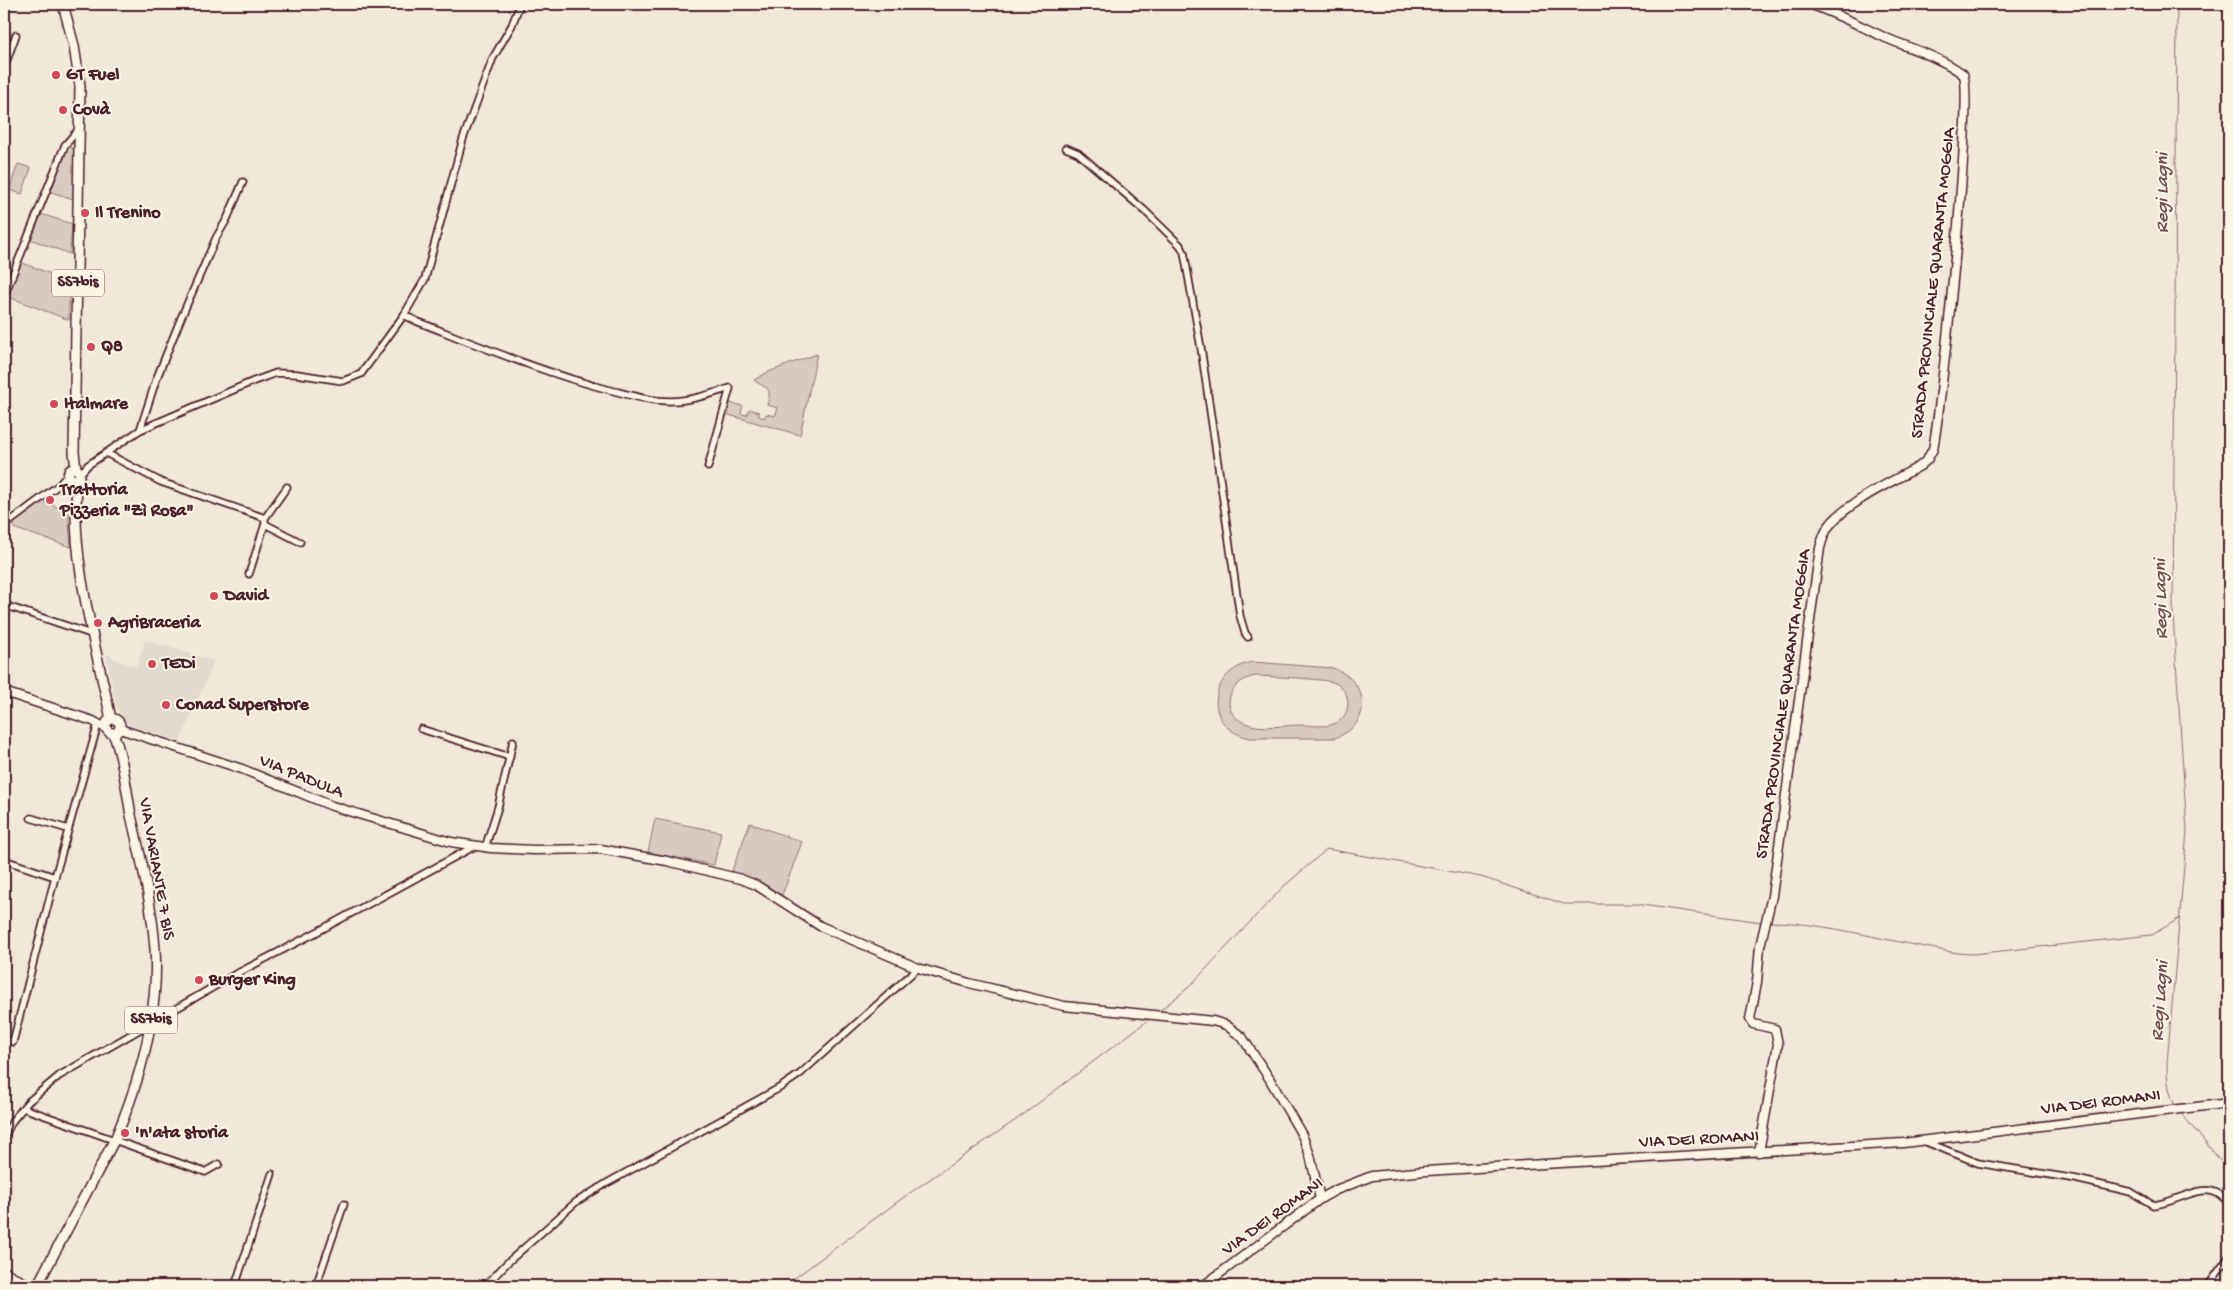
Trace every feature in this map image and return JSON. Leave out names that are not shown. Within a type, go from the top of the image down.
[{"type":"main road","name":"SS7bis","points":[[63,4],[78,68],[81,128]]},
{"type":"main road","name":"STRADA PROVINCIALE QUARANTA MOGGIA","points":[[1759,1152],[1778,1044],[1775,1029],[1754,1025],[1750,1021],[1765,919],[1772,896],[1820,548],[1824,533],[1836,518],[1848,508],[1920,466],[1927,460],[1933,449],[1954,270],[1964,141],[1966,89],[1963,74],[1931,55],[1887,38],[1830,11],[1809,4]]},
{"type":"main road","name":"VIA VARIANTE 7 BIS","points":[[37,1286],[115,1139],[136,1084],[154,1006],[155,976],[152,928],[139,851],[112,726],[78,550],[74,474],[81,128]]},
{"type":"main road","points":[[4,692],[112,726]]},
{"type":"main road","name":"VIA PADULA","points":[[112,726],[242,769],[332,806],[450,842],[485,848],[600,849],[706,869],[741,879],[756,885],[820,926],[918,968],[969,983],[1064,1006],[1213,1021],[1226,1025],[1242,1037],[1302,1135],[1310,1155],[1320,1199]]},
{"type":"main road","name":"VIA DEI ROMANI","points":[[1203,1286],[1320,1199],[1358,1180],[1388,1174],[1924,1141],[2229,1103]]},
{"type":"main road","points":[[4,1271],[30,1286]]},
{"type":"street","points":[[4,526],[74,474],[140,430],[254,381],[276,373],[297,374],[335,381],[353,378],[361,374],[404,314],[425,279],[463,139],[493,58],[512,25],[520,4]]},
{"type":"street","points":[[4,68],[16,35]]},
{"type":"street","points":[[4,296],[65,145],[81,128]]},
{"type":"street","points":[[1066,148],[1078,153],[1144,210],[1180,245],[1184,252],[1199,339],[1240,616],[1244,633],[1248,637]]},
{"type":"street","points":[[140,430],[156,380],[181,318],[243,182]]},
{"type":"street","points":[[404,314],[416,321],[531,365],[593,385],[652,400],[672,401],[730,388],[708,467]]},
{"type":"street","points":[[106,453],[161,482],[265,521],[300,542]]},
{"type":"street","points":[[75,454],[80,462],[88,465]]},
{"type":"street","points":[[249,574],[265,521],[287,487]]},
{"type":"street","points":[[4,605],[94,635]]},
{"type":"street","points":[[4,1040],[13,1042],[54,877],[96,722]]},
{"type":"street","points":[[420,729],[510,756]]},
{"type":"street","points":[[485,848],[495,820],[514,741]]},
{"type":"street","points":[[31,818],[68,829]]},
{"type":"street","points":[[4,1137],[23,1108],[59,1076],[245,969],[473,847]]},
{"type":"street","points":[[4,860],[54,877]]},
{"type":"street","points":[[485,1286],[507,1263],[576,1202],[781,1087],[800,1074],[918,968]]},
{"type":"street","points":[[23,1108],[205,1172],[219,1164]]},
{"type":"street","points":[[1924,1141],[1978,1163],[2068,1178],[2131,1192],[2154,1205],[2201,1191],[2212,1190],[2219,1193],[2229,1204]]},
{"type":"street","points":[[235,1286],[272,1174]]},
{"type":"street","points":[[316,1286],[344,1204]]},
{"type":"street","points":[[2208,1286],[2229,1258]]},
{"type":"shaded area","points":[[70,147],[75,150],[75,198],[73,199],[51,192],[66,148]]},
{"type":"shaded area","points":[[18,164],[31,168],[22,194],[9,190]]},
{"type":"shaded area","points":[[41,214],[72,224],[70,254],[30,239]]},
{"type":"shaded area","points":[[20,262],[69,281],[69,320],[6,296]]},
{"type":"shaded area","points":[[817,354],[800,435],[725,414],[729,403],[743,406],[741,414],[747,415],[749,409],[759,412],[759,416],[764,418],[766,414],[775,416],[778,408],[767,405],[769,394],[767,388],[754,380],[768,372]]},
{"type":"shaded area","points":[[41,501],[68,511],[71,547],[13,528],[15,526],[12,522]]},
{"type":"shaded area","points":[[145,640],[214,661],[180,742],[129,725],[116,707],[106,654],[137,667]]},
{"type":"shaded area","points":[[1252,662],[1333,668],[1345,674],[1354,683],[1360,693],[1361,713],[1356,723],[1348,732],[1335,738],[1251,738],[1235,733],[1224,724],[1218,713],[1216,701],[1219,688],[1226,677],[1237,668]],"holes":[[[1256,676],[1309,679],[1335,683],[1345,691],[1348,703],[1347,709],[1341,719],[1332,725],[1266,727],[1245,723],[1231,712],[1230,697],[1239,683]]]},
{"type":"shaded area","points":[[655,819],[721,832],[714,865],[648,852]]},
{"type":"shaded area","points":[[750,823],[802,842],[781,898],[731,873]]},
{"type":"waterway","name":"Regi Lagni","points":[[2176,1107],[2168,1086],[2167,1063],[2187,831],[2173,614],[2177,4]]},
{"type":"waterway","points":[[1158,1012],[1189,987],[1282,888],[1327,849],[1481,877],[1564,904],[1635,904],[1761,922]]},
{"type":"waterway","points":[[1768,922],[1806,924],[1946,951],[1973,954],[2152,935],[2180,918]]},
{"type":"waterway","points":[[784,1286],[904,1197],[1020,1117],[1151,1018]]},
{"type":"waterway","name":"Regi Lagni","points":[[2180,1112],[2229,1171]]},
{"type":"place","name":"GT Fuel","points":[[56,75]]},
{"type":"place","name":"Covà","points":[[63,110]]},
{"type":"place","name":"Il Trenino","points":[[85,213]]},
{"type":"place","name":"Q8","points":[[91,347]]},
{"type":"place","name":"Italmare","points":[[54,404]]},
{"type":"place","name":"Trattoria Pizzeria \"Zì Rosa\"","points":[[50,500]]},
{"type":"place","name":"David","points":[[214,596]]},
{"type":"place","name":"AgriBraceria","points":[[98,623]]},
{"type":"place","name":"TEDi","points":[[152,664]]},
{"type":"place","name":"Conad Superstore","points":[[166,705]]},
{"type":"place","name":"Burger King","points":[[199,980]]},
{"type":"place","name":"'n'ata storia","points":[[125,1133]]}]
